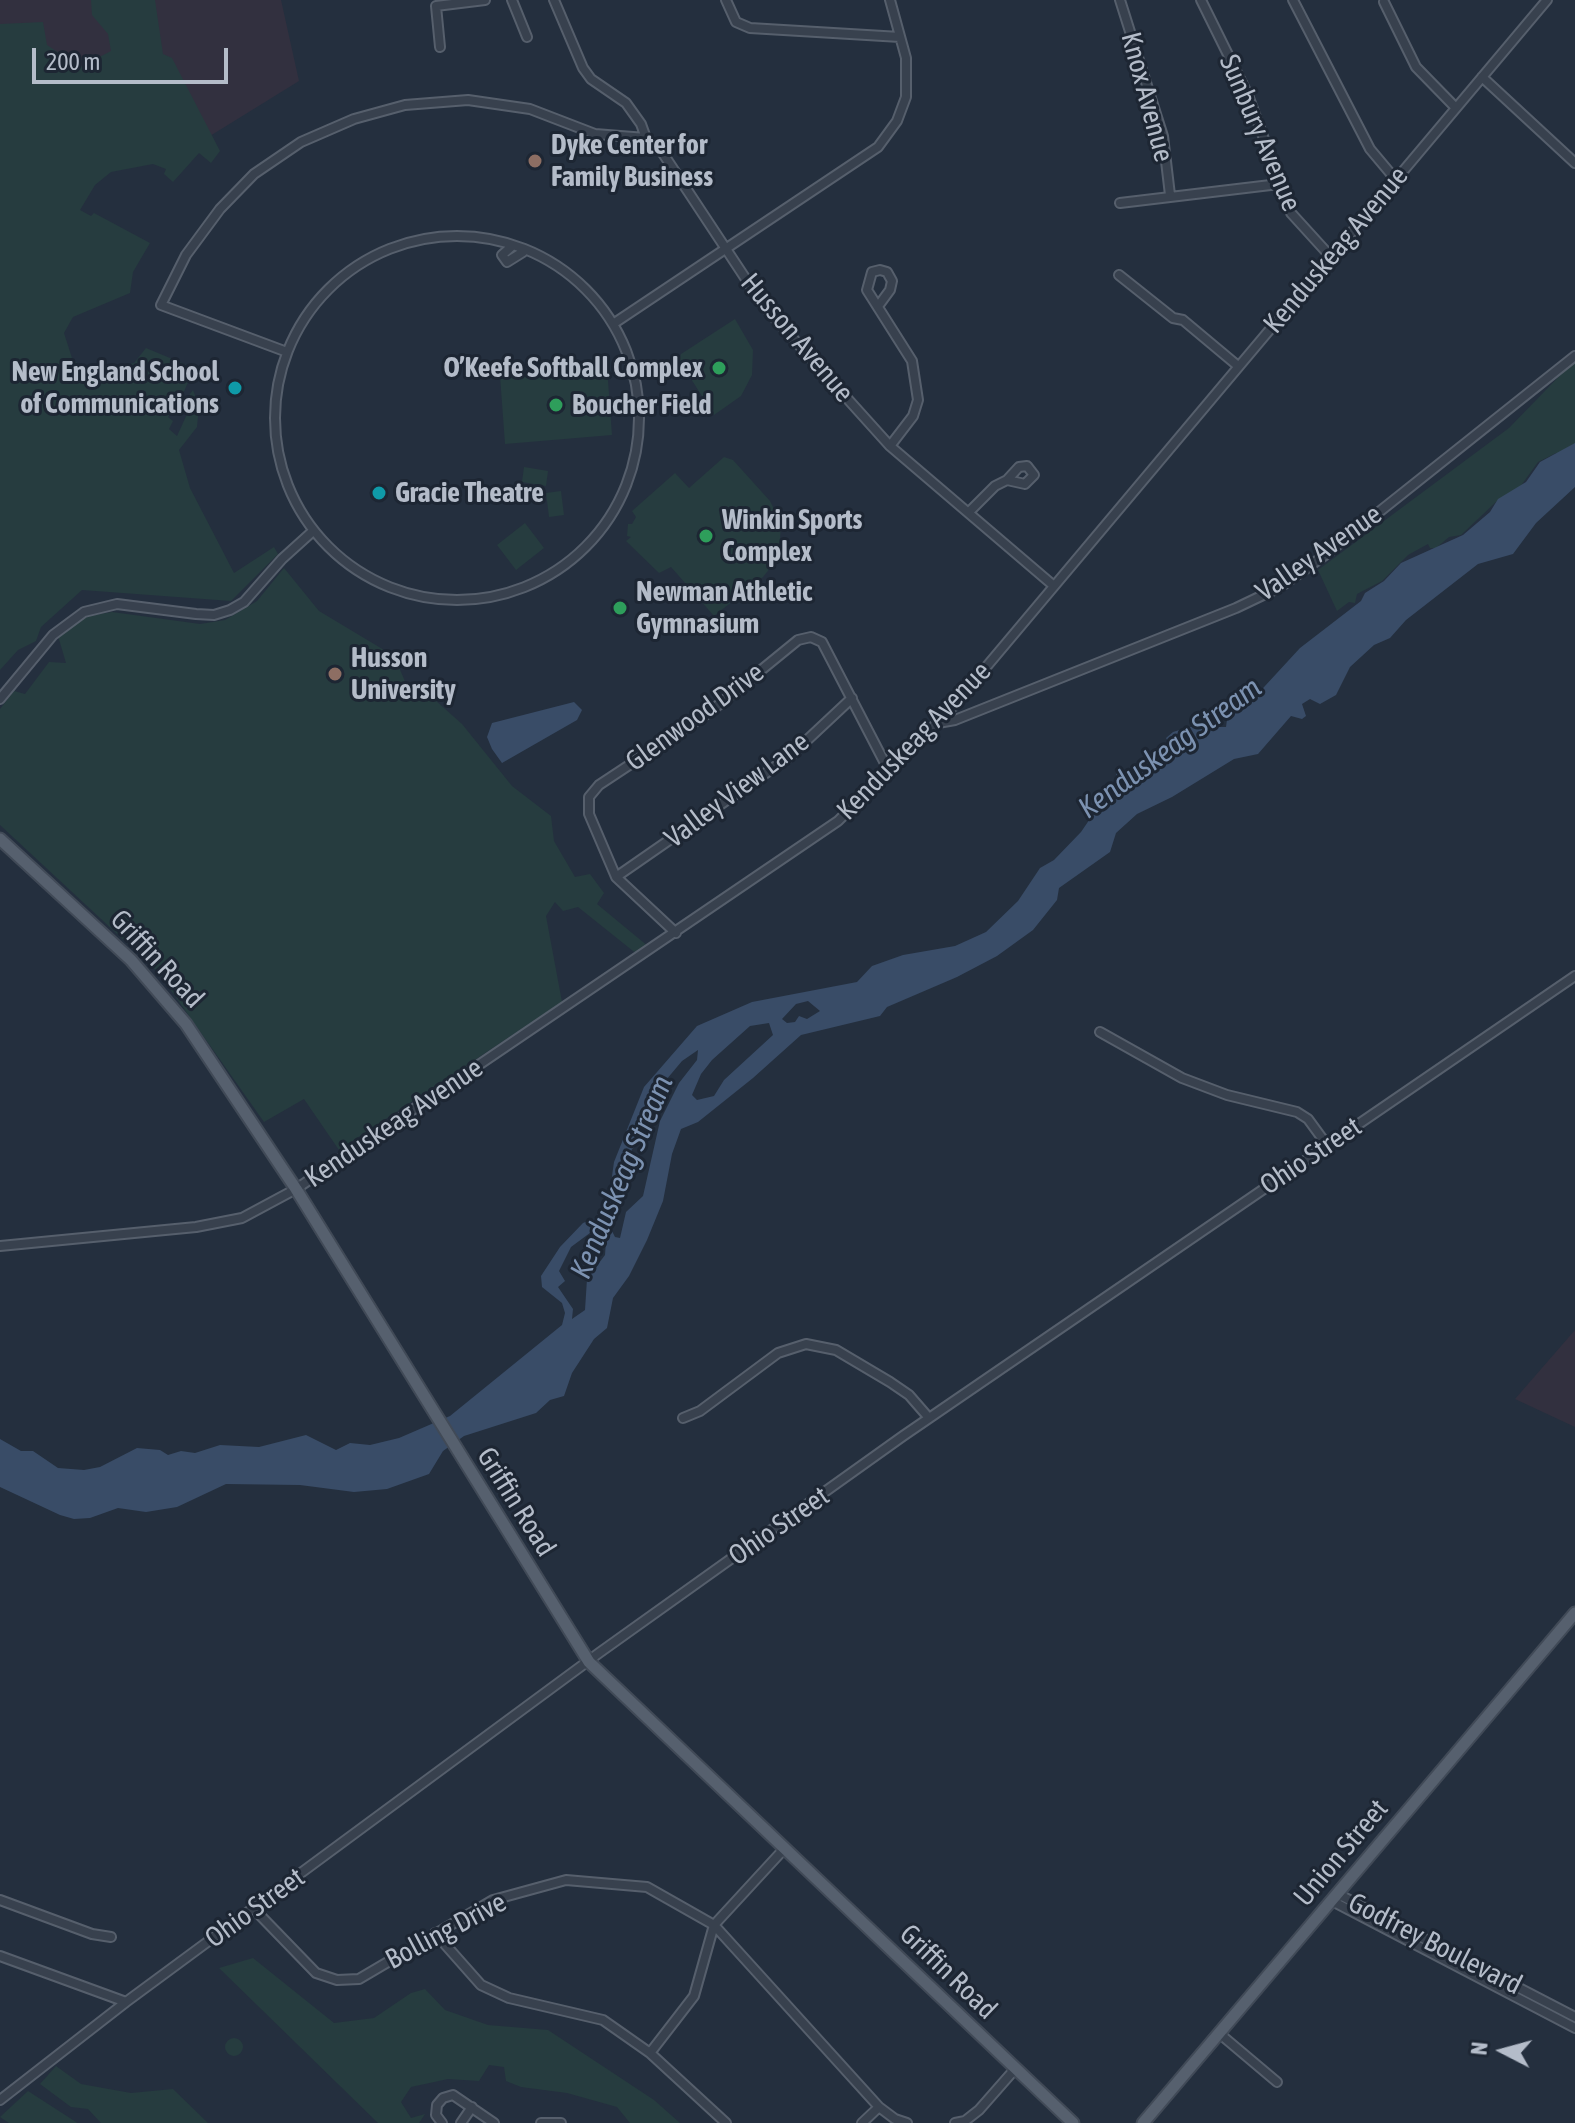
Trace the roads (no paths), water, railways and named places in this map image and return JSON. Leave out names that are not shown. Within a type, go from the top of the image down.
[{"type":"main road","name":"Griffin Road","points":[[0,839],[131,960],[186,1024],[296,1189],[589,1662],[1073,2123]]},
{"type":"main road","name":"Union Street","points":[[1143,2123],[1575,1613]]},
{"type":"street","points":[[440,47],[436,6],[485,0]]},
{"type":"street","points":[[512,0],[527,37]]},
{"type":"street","points":[[554,0],[583,68],[591,79],[626,103],[641,124],[646,138],[660,149],[726,250],[613,324]]},
{"type":"street","points":[[726,0],[736,22],[750,28],[900,37]]},
{"type":"street","name":"Husson Avenue","points":[[890,0],[907,70],[906,97],[889,134],[870,154],[726,250],[763,305],[890,446],[1054,586]]},
{"type":"street","name":"Knox Avenue","points":[[1120,0],[1163,136],[1170,195]]},
{"type":"street","name":"Sunbury Avenue","points":[[1201,0],[1248,95],[1279,184],[1299,225],[1331,257]]},
{"type":"street","points":[[1293,0],[1370,149],[1396,180]]},
{"type":"street","name":"Kenduskeag Avenue","points":[[0,1246],[212,1224],[242,1218],[296,1189],[826,830],[890,773],[938,723],[1547,0]]},
{"type":"street","points":[[1384,1],[1416,67],[1456,108]]},
{"type":"street","points":[[1482,77],[1575,163]]},
{"type":"street","points":[[287,352],[161,305],[186,255],[220,209],[254,174],[301,142],[354,119],[405,105],[468,100],[530,109],[595,134],[646,138]]},
{"type":"street","points":[[1120,203],[1279,184]]},
{"type":"street","points":[[447,235],[494,239],[511,247],[572,279],[613,324],[632,365],[637,391],[638,443],[618,505],[600,532],[565,566],[536,583],[496,597],[431,599],[386,587],[346,563],[313,531],[289,489],[276,442],[276,397],[287,352],[300,325],[338,279],[388,248],[447,235]]},
{"type":"street","points":[[511,247],[504,250],[507,262],[523,252]]},
{"type":"street","points":[[1119,275],[1173,318],[1183,320],[1238,366]]},
{"type":"street","points":[[879,305],[912,361],[917,383],[918,400],[913,416],[890,446]]},
{"type":"street","name":"Valley Avenue","points":[[938,723],[955,720],[1249,603],[1280,587],[1325,555],[1575,356]]},
{"type":"street","points":[[969,512],[995,486],[1007,480]]},
{"type":"street","points":[[0,699],[53,635],[76,616],[117,604],[214,615],[230,610],[244,602],[282,559],[313,531]]},
{"type":"street","name":"Glenwood Drive","points":[[676,933],[616,877],[589,814],[589,797],[599,785],[711,711],[798,640],[811,637],[822,642],[890,773]]},
{"type":"street","name":"Valley View Lane","points":[[616,877],[789,757],[852,698]]},
{"type":"street","name":"Ohio Street","points":[[0,2100],[126,2002],[589,1662],[929,1418],[1575,976]]},
{"type":"street","points":[[1100,1032],[1182,1078],[1227,1095],[1297,1112],[1308,1119],[1327,1145]]},
{"type":"street","points":[[683,1418],[700,1411],[778,1353],[806,1344],[836,1350],[890,1382],[909,1395],[929,1418]]},
{"type":"street","points":[[650,2053],[694,1996],[714,1925],[784,1849]]},
{"type":"street","name":"Bolling Drive","points":[[254,1909],[316,1973],[337,1980],[359,1979],[493,1900],[566,1880],[647,1887],[714,1925],[879,2107],[895,2119],[907,2123]]},
{"type":"street","name":"Godfrey Boulevard","points":[[1335,1898],[1575,2017]]},
{"type":"street","name":"Godfrey Boulevard","points":[[1335,1898],[1575,2028]]},
{"type":"street","points":[[0,1900],[92,1934],[111,1937]]},
{"type":"street","points":[[435,1933],[481,1985],[509,1998],[603,2020],[650,2053],[726,2123]]},
{"type":"street","points":[[0,1956],[126,2002]]},
{"type":"street","points":[[1220,2034],[1277,2082]]},
{"type":"street","points":[[955,2123],[965,2121],[979,2110],[1015,2069]]},
{"type":"street","points":[[442,2123],[436,2110],[443,2098],[458,2096],[494,2123]]},
{"type":"street","points":[[461,2123],[472,2107]]},
{"type":"street","points":[[862,2123],[879,2107]]},
{"type":"street","points":[[541,2123],[561,2123]]},
{"type":"water","name":"Kenduskeag Stream","points":[[1575,443],[1575,487],[1536,523],[1513,554],[1478,564],[1406,620],[1390,638],[1374,645],[1350,667],[1336,695],[1320,704],[1310,699],[1302,704],[1306,716],[1302,719],[1291,716],[1258,754],[1234,759],[1172,797],[1137,814],[1116,833],[1110,852],[1059,888],[1057,900],[1033,930],[997,956],[887,1007],[880,1016],[801,1035],[698,1122],[681,1129],[672,1154],[663,1201],[647,1240],[629,1276],[613,1298],[607,1328],[594,1339],[572,1373],[564,1396],[550,1400],[536,1413],[464,1436],[443,1451],[429,1474],[387,1489],[354,1492],[300,1485],[226,1484],[177,1507],[146,1512],[118,1508],[90,1518],[74,1519],[0,1487],[0,1439],[21,1451],[33,1451],[58,1468],[84,1470],[100,1467],[137,1448],[160,1450],[168,1455],[181,1451],[195,1453],[220,1445],[259,1447],[306,1435],[336,1450],[350,1443],[370,1445],[399,1438],[450,1416],[562,1325],[565,1313],[562,1303],[542,1287],[541,1276],[560,1247],[583,1223],[596,1218],[610,1190],[614,1162],[644,1087],[697,1026],[752,1002],[857,982],[872,966],[903,955],[955,946],[986,932],[1018,901],[1040,868],[1054,860],[1081,832],[1113,785],[1117,772],[1131,773],[1151,752],[1171,747],[1166,738],[1173,732],[1189,727],[1226,727],[1228,712],[1241,712],[1300,648],[1361,601],[1365,593],[1384,581],[1401,563],[1463,535],[1490,512],[1498,499],[1526,482],[1540,462]],"holes":[[[808,1001],[820,1011],[807,1019],[799,1016],[795,1022],[787,1023],[782,1019],[796,1004]],[[769,1023],[773,1035],[724,1080],[714,1096],[697,1100],[692,1095],[701,1074],[750,1026]],[[698,1050],[697,1060],[679,1083],[660,1121],[643,1196],[626,1212],[620,1238],[615,1237],[608,1223],[609,1212],[622,1186],[632,1149],[642,1141],[641,1130],[648,1109],[661,1086],[682,1061]],[[598,1227],[606,1241],[605,1255],[587,1279],[585,1310],[572,1319],[573,1309],[558,1287],[565,1281],[559,1271],[571,1247]]]},
{"type":"water","points":[[574,702],[582,710],[577,720],[502,763],[492,749],[487,737],[492,723]]},
{"type":"place","name":"Dyke Center for Family Business","points":[[535,161]]},
{"type":"place","name":"O’Keefe Softball Complex","points":[[719,368]]},
{"type":"place","name":"New England School of Communications","points":[[235,388]]},
{"type":"place","name":"Boucher Field","points":[[556,405]]},
{"type":"place","name":"Gracie Theatre","points":[[379,493]]},
{"type":"place","name":"Winkin Sports Complex","points":[[706,536]]},
{"type":"place","name":"Newman Athletic Gymnasium","points":[[620,608]]},
{"type":"place","name":"Husson University","points":[[335,674]]}]
